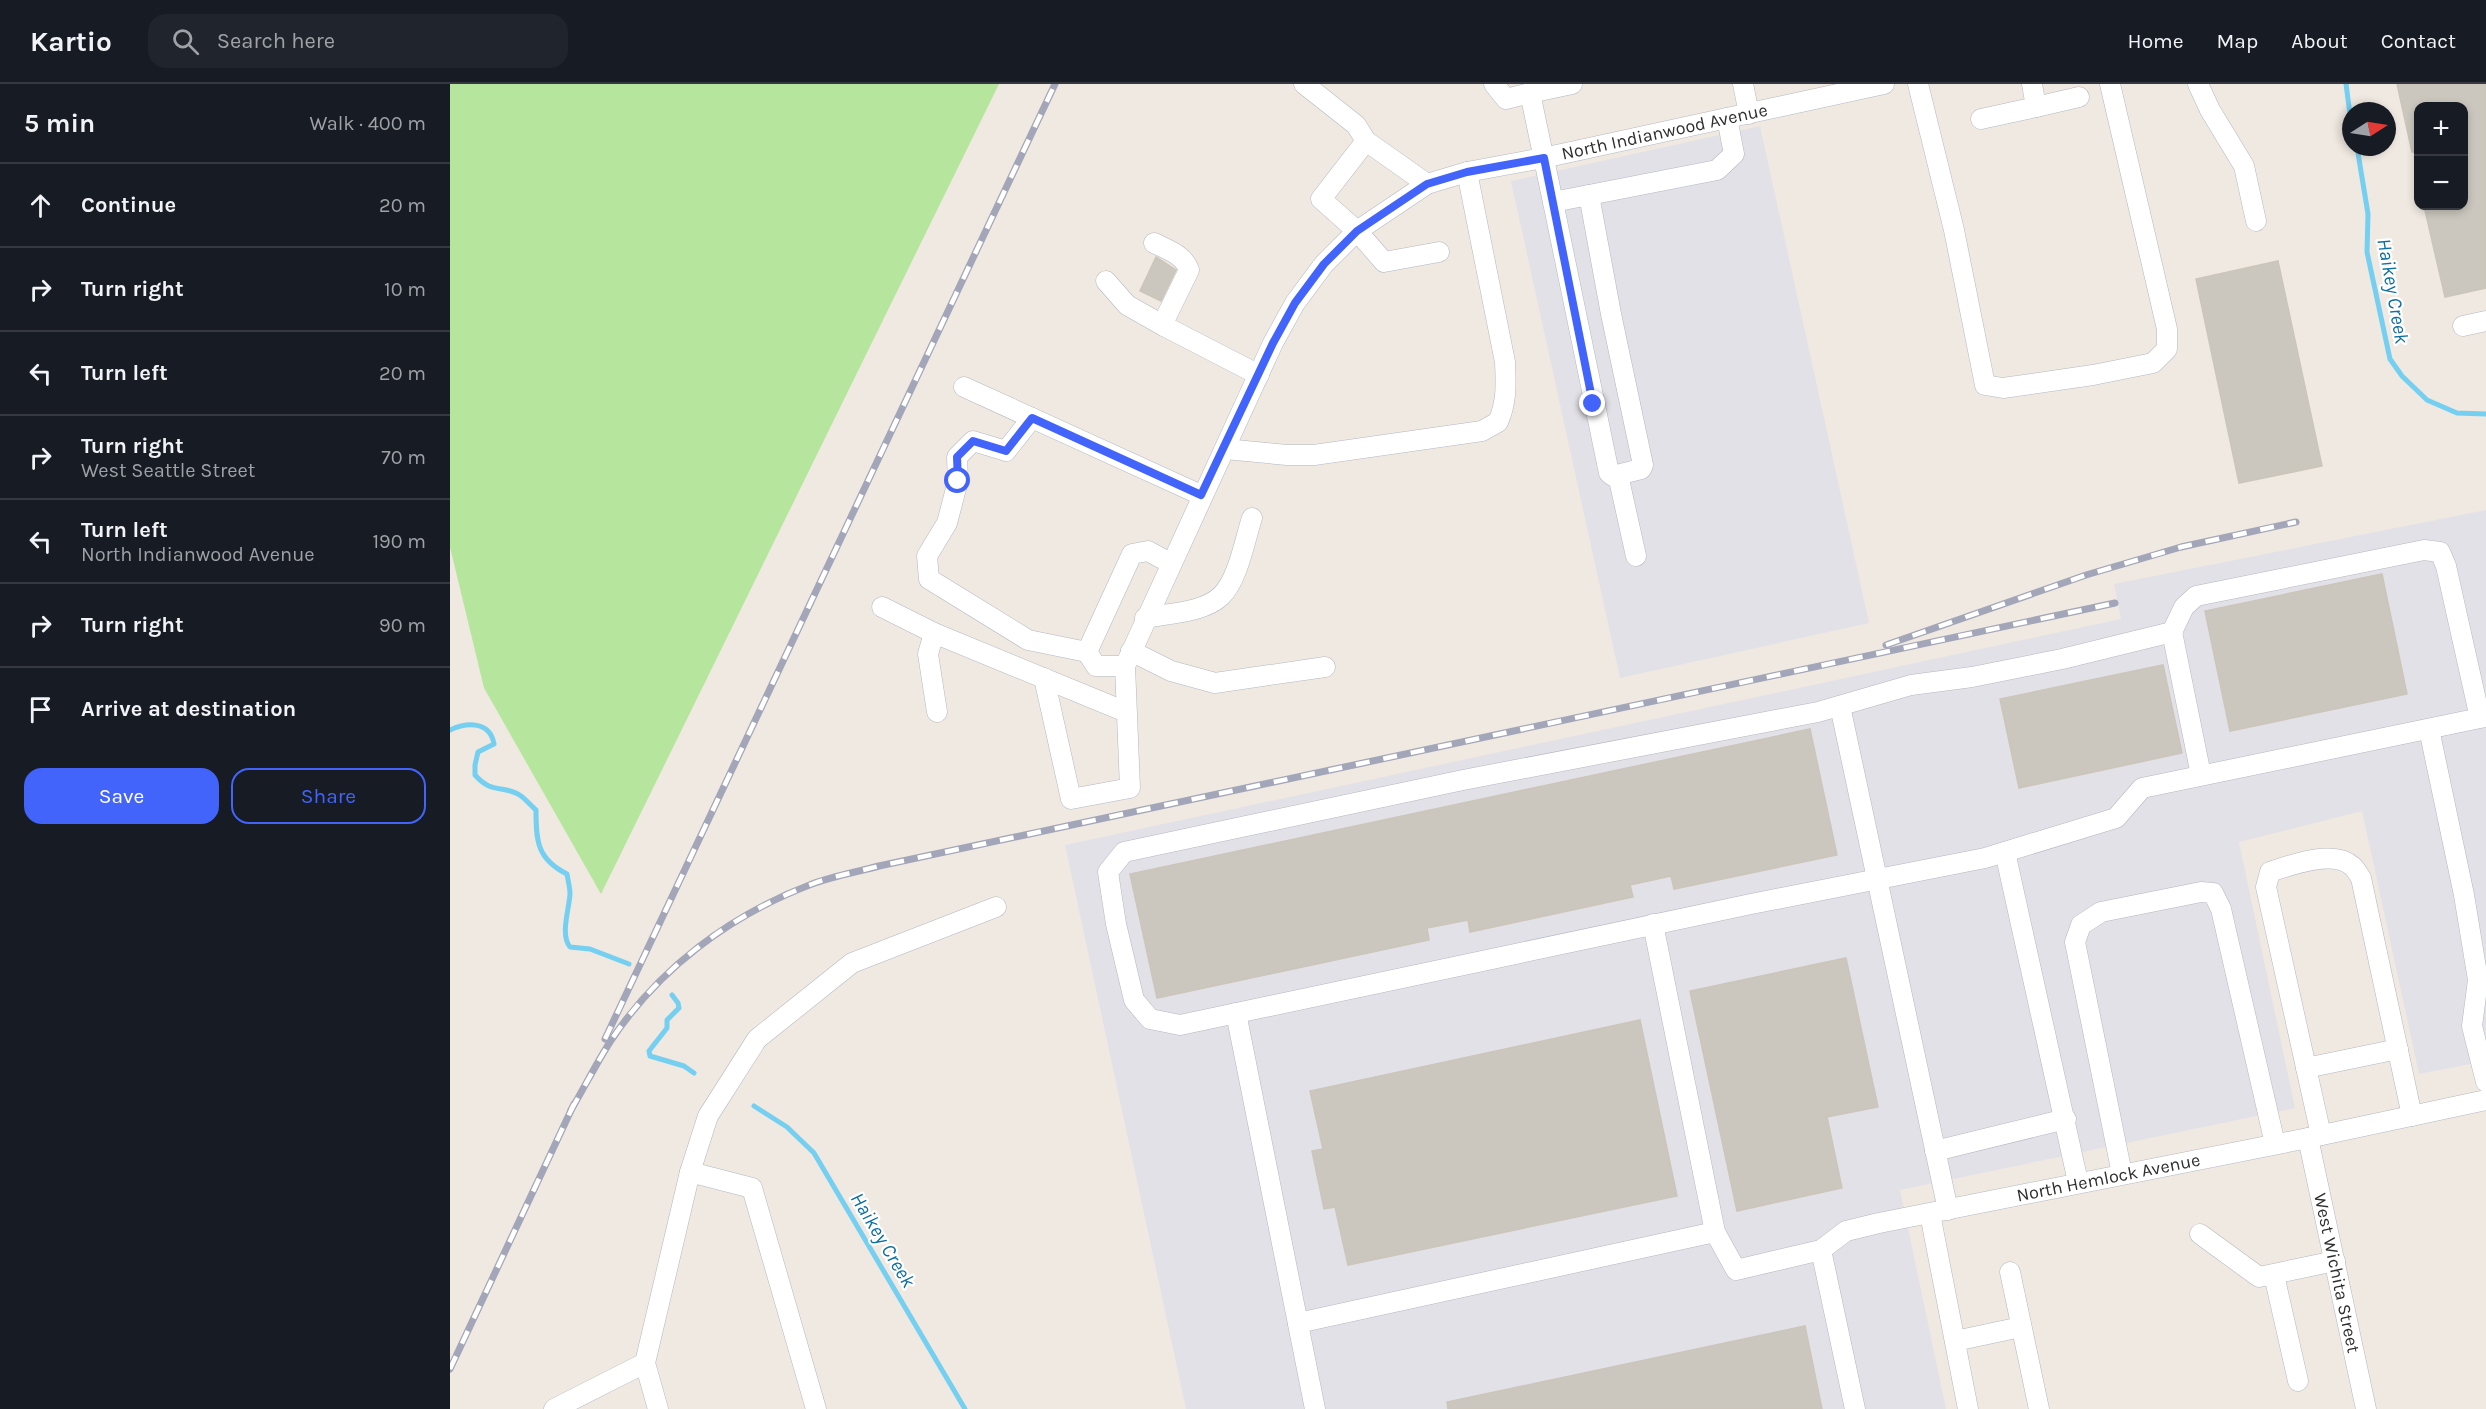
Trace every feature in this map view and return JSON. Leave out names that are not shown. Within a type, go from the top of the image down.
[{"type":"street","points":[[1304,84],[1356,125],[1366,141],[1427,184]]},
{"type":"street","points":[[1494,84],[1506,99],[1572,84]]},
{"type":"street","points":[[1743,84],[1749,114]]},
{"type":"street","name":"North Indianwood Avenue","points":[[1044,678],[1071,799],[1130,788],[1126,712],[1128,658],[1201,495],[1295,303],[1324,264],[1357,231],[1427,184],[1467,172],[1544,158],[1884,84]]},
{"type":"street","points":[[1918,84],[1954,230],[1985,385],[2003,388],[2092,375],[2153,363],[2166,349],[2167,329],[2110,84]]},
{"type":"street","points":[[2032,84],[2036,107]]},
{"type":"street","points":[[2198,84],[2210,110],[2244,166],[2256,221]]},
{"type":"street","points":[[1530,93],[1609,473],[1613,476],[1641,470],[1643,465],[1588,195]]},
{"type":"street","points":[[1981,119],[2079,97]]},
{"type":"street","points":[[1553,202],[1718,170],[1734,154],[1727,118]]},
{"type":"street","points":[[1366,141],[1321,199],[1357,231],[1384,262],[1438,252]]},
{"type":"street","points":[[1225,449],[1287,455],[1314,455],[1482,431],[1498,422],[1505,408],[1507,388],[1505,362],[1467,172]]},
{"type":"street","points":[[1154,243],[1176,253],[1187,264],[1189,270],[1164,321],[1164,326]]},
{"type":"street","points":[[1106,281],[1127,305],[1259,375]]},
{"type":"street","points":[[2463,326],[2486,321]]},
{"type":"street","points":[[1581,341],[1615,334]]},
{"type":"street","points":[[964,387],[1201,495]]},
{"type":"street","points":[[1032,418],[1006,451],[973,441],[957,457],[958,481],[947,523],[927,556],[929,579],[1028,640],[1087,652],[1096,666],[1128,658],[1215,682],[1325,667]]},
{"type":"street","points":[[1618,475],[1636,556]]},
{"type":"street","points":[[1145,618],[1200,607],[1221,596],[1232,580],[1252,518]]},
{"type":"street","points":[[2172,632],[2062,659],[1972,677],[1911,685],[1818,712],[1463,780],[1124,852],[1108,872],[1116,924],[1134,1000],[1150,1019],[1180,1025],[1653,924],[1985,858],[2116,818],[2142,788],[2483,718],[2446,566],[2439,552],[2424,550],[2375,558],[2196,596],[2184,607],[2172,632],[2201,775]]},
{"type":"street","points":[[1087,652],[1132,554],[1148,551],[1170,563]]},
{"type":"street","points":[[882,607],[934,633],[1126,712]]},
{"type":"street","points":[[934,633],[928,654],[937,712]]},
{"type":"street","points":[[1840,706],[1935,1151],[1939,1212],[1955,1341],[1968,1409]]},
{"type":"street","points":[[2429,729],[2464,895],[2478,980],[2472,1026],[2486,1082]]},
{"type":"street","points":[[2005,852],[2066,1119],[2078,1182]]},
{"type":"street","name":"West Wichita Street","points":[[2366,1409],[2335,1261],[2314,1137],[2306,1068],[2266,887],[2270,872],[2299,862],[2334,858],[2351,865],[2361,878],[2398,1049]]},
{"type":"street","points":[[2122,1173],[2075,942],[2081,925],[2101,912],[2200,892],[2212,893],[2221,909],[2275,1144]]},
{"type":"street","points":[[658,1409],[645,1363],[690,1172],[708,1116],[757,1039],[852,963],[996,907]]},
{"type":"street","points":[[1298,1323],[1715,1232],[1653,924]]},
{"type":"street","points":[[1236,1013],[1315,1409]]},
{"type":"street","points":[[2306,1068],[2398,1049],[2412,1116]]},
{"type":"street","name":"North Hemlock Avenue","points":[[1715,1232],[1736,1270],[1821,1250],[1846,1231],[2486,1100]]},
{"type":"street","points":[[1935,1151],[2066,1119]]},
{"type":"street","points":[[690,1172],[752,1188],[816,1409]]},
{"type":"street","points":[[2200,1234],[2259,1277],[2335,1261]]},
{"type":"street","points":[[1821,1250],[1855,1409]]},
{"type":"street","points":[[2010,1272],[2039,1409]]},
{"type":"street","points":[[2274,1275],[2298,1381]]},
{"type":"street","points":[[1955,1341],[2021,1327]]},
{"type":"street","points":[[554,1409],[645,1363]]},
{"type":"shaded area","points":[[1760,126],[1869,623],[1620,678],[1511,181]]},
{"type":"shaded area","points":[[2486,510],[2486,1061],[2419,1074],[2362,811],[2239,842],[2295,1108],[1900,1190],[1946,1409],[1186,1409],[1065,845],[2121,619],[2114,584]]},
{"type":"green space","points":[[450,84],[999,84],[601,894],[484,688],[450,547]]},
{"type":"building","points":[[2397,84],[2486,84],[2486,288],[2445,297],[2425,210],[2468,210],[2468,102],[2414,102],[2414,152],[2412,152]]},
{"type":"building","points":[[1156,257],[1176,270],[1161,301],[1140,291]]},
{"type":"building","points":[[2278,261],[2322,466],[2239,483],[2196,279]]},
{"type":"building","points":[[2382,574],[2407,694],[2230,731],[2205,611]]},
{"type":"building","points":[[2163,665],[2182,753],[2019,788],[2000,699]]},
{"type":"building","points":[[1810,729],[1837,855],[1674,889],[1671,876],[1630,885],[1633,897],[1470,932],[1468,920],[1427,928],[1429,940],[1157,998],[1130,874]]},
{"type":"building","points":[[1846,958],[1878,1107],[1827,1117],[1842,1188],[1737,1211],[1690,991]]},
{"type":"building","points":[[1640,1020],[1677,1196],[1348,1265],[1335,1207],[1324,1209],[1312,1151],[1323,1149],[1310,1091]]},
{"type":"building","points":[[1805,1326],[1822,1409],[1448,1409],[1447,1402]]},
{"type":"waterway","name":"Haikey Creek","points":[[2346,84],[2348,102]]},
{"type":"waterway","name":"Haikey Creek","points":[[2358,156],[2368,214],[2367,252],[2390,359],[2402,376],[2427,400],[2457,413],[2486,414]]},
{"type":"waterway","name":"Haikey Creek","points":[[450,730],[477,725],[488,731],[494,744],[478,752],[475,775],[486,785],[518,794],[536,810],[540,848],[550,862],[567,874],[570,894],[565,929],[570,947],[590,949],[629,964]]},
{"type":"waterway","name":"Haikey Creek","points":[[672,995],[679,1008],[667,1020],[667,1028],[649,1051],[650,1056],[684,1066],[694,1073]]},
{"type":"waterway","name":"Haikey Creek","points":[[754,1106],[787,1127],[814,1153],[965,1409]]},
{"type":"railway","points":[[605,1039],[1055,84]]},
{"type":"railway","points":[[1886,645],[2086,575],[2181,547],[2296,522]]},
{"type":"railway","points":[[571,1110],[610,1042],[650,991],[673,968],[725,928],[782,897],[820,881],[879,866],[2115,603]]},
{"type":"railway","points":[[450,1369],[574,1104]]},
{"type":"route","points":[[958,481],[957,457],[973,441],[1006,451],[1032,418],[1201,495],[1225,449],[1273,343],[1295,303],[1324,264],[1357,231],[1427,184],[1467,172],[1544,158],[1593,404]]}]
